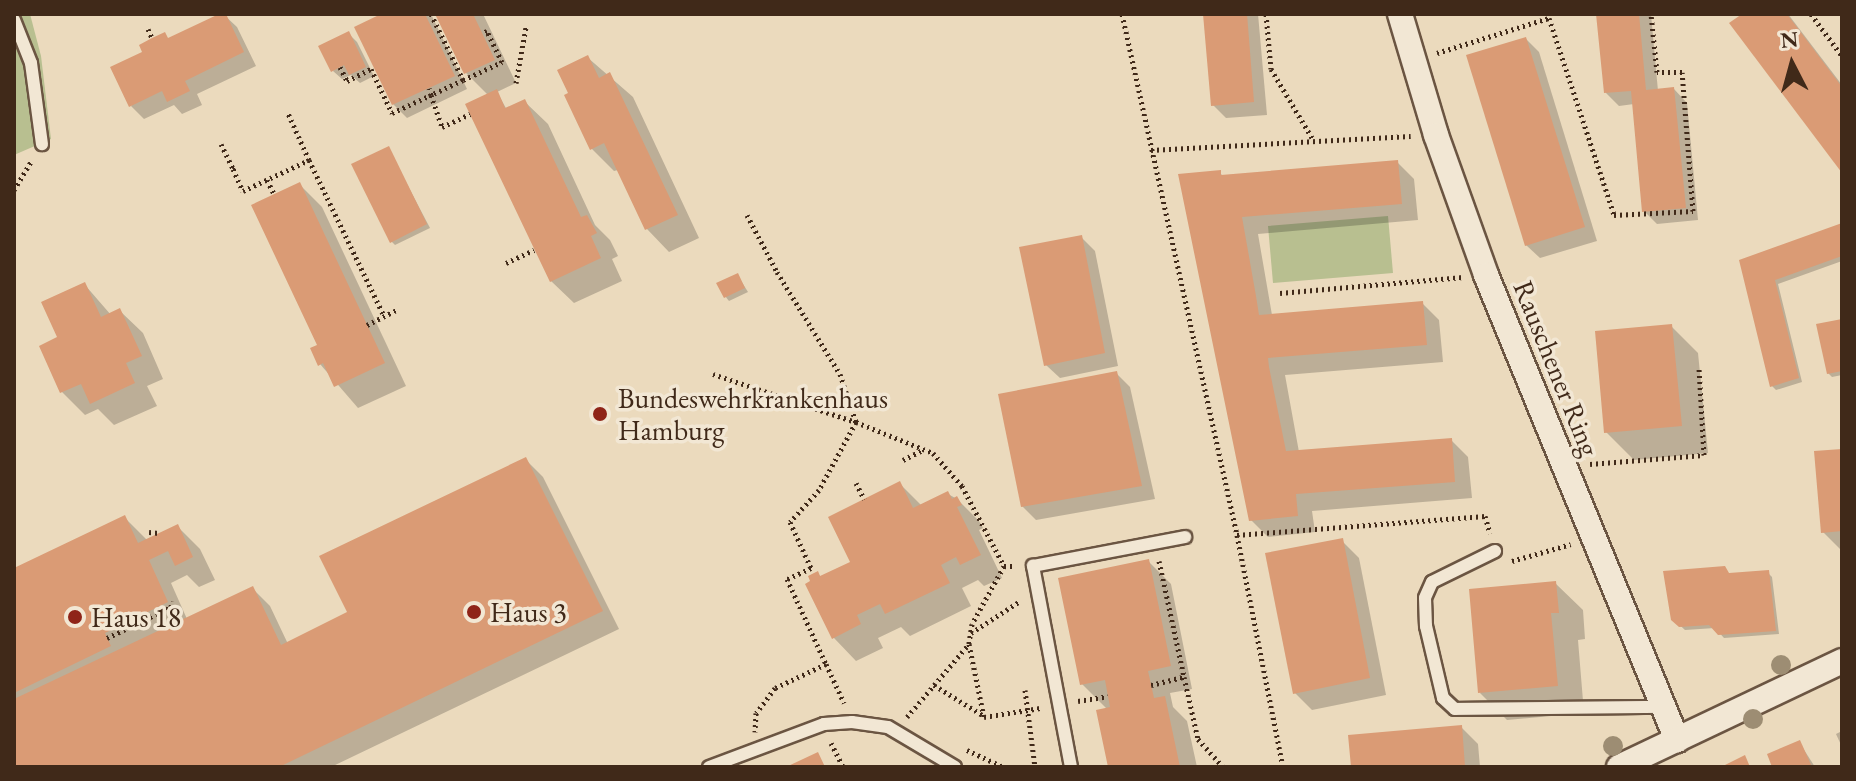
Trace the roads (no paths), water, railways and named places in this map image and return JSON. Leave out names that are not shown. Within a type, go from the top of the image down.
[{"type":"street","name":"Rauschener Ring","points":[[1400,14],[1436,135],[1486,275],[1677,740]]},
{"type":"street","points":[[1619,767],[1842,661]]},
{"type":"lane","points":[[14,20],[31,63],[42,144]]},
{"type":"lane","points":[[1071,767],[1033,566],[1185,537]]},
{"type":"lane","points":[[1495,551],[1432,582],[1425,598],[1426,626],[1443,698],[1455,709],[1663,707]]},
{"type":"lane","points":[[709,767],[754,747],[824,724],[852,722],[880,726],[914,741],[955,767]]},
{"type":"place","name":"Bundeswehrkrankenhaus Hamburg","points":[[600,414]]},
{"type":"place","name":"Haus 3","points":[[474,612]]},
{"type":"place","name":"Haus 18","points":[[75,617]]}]
